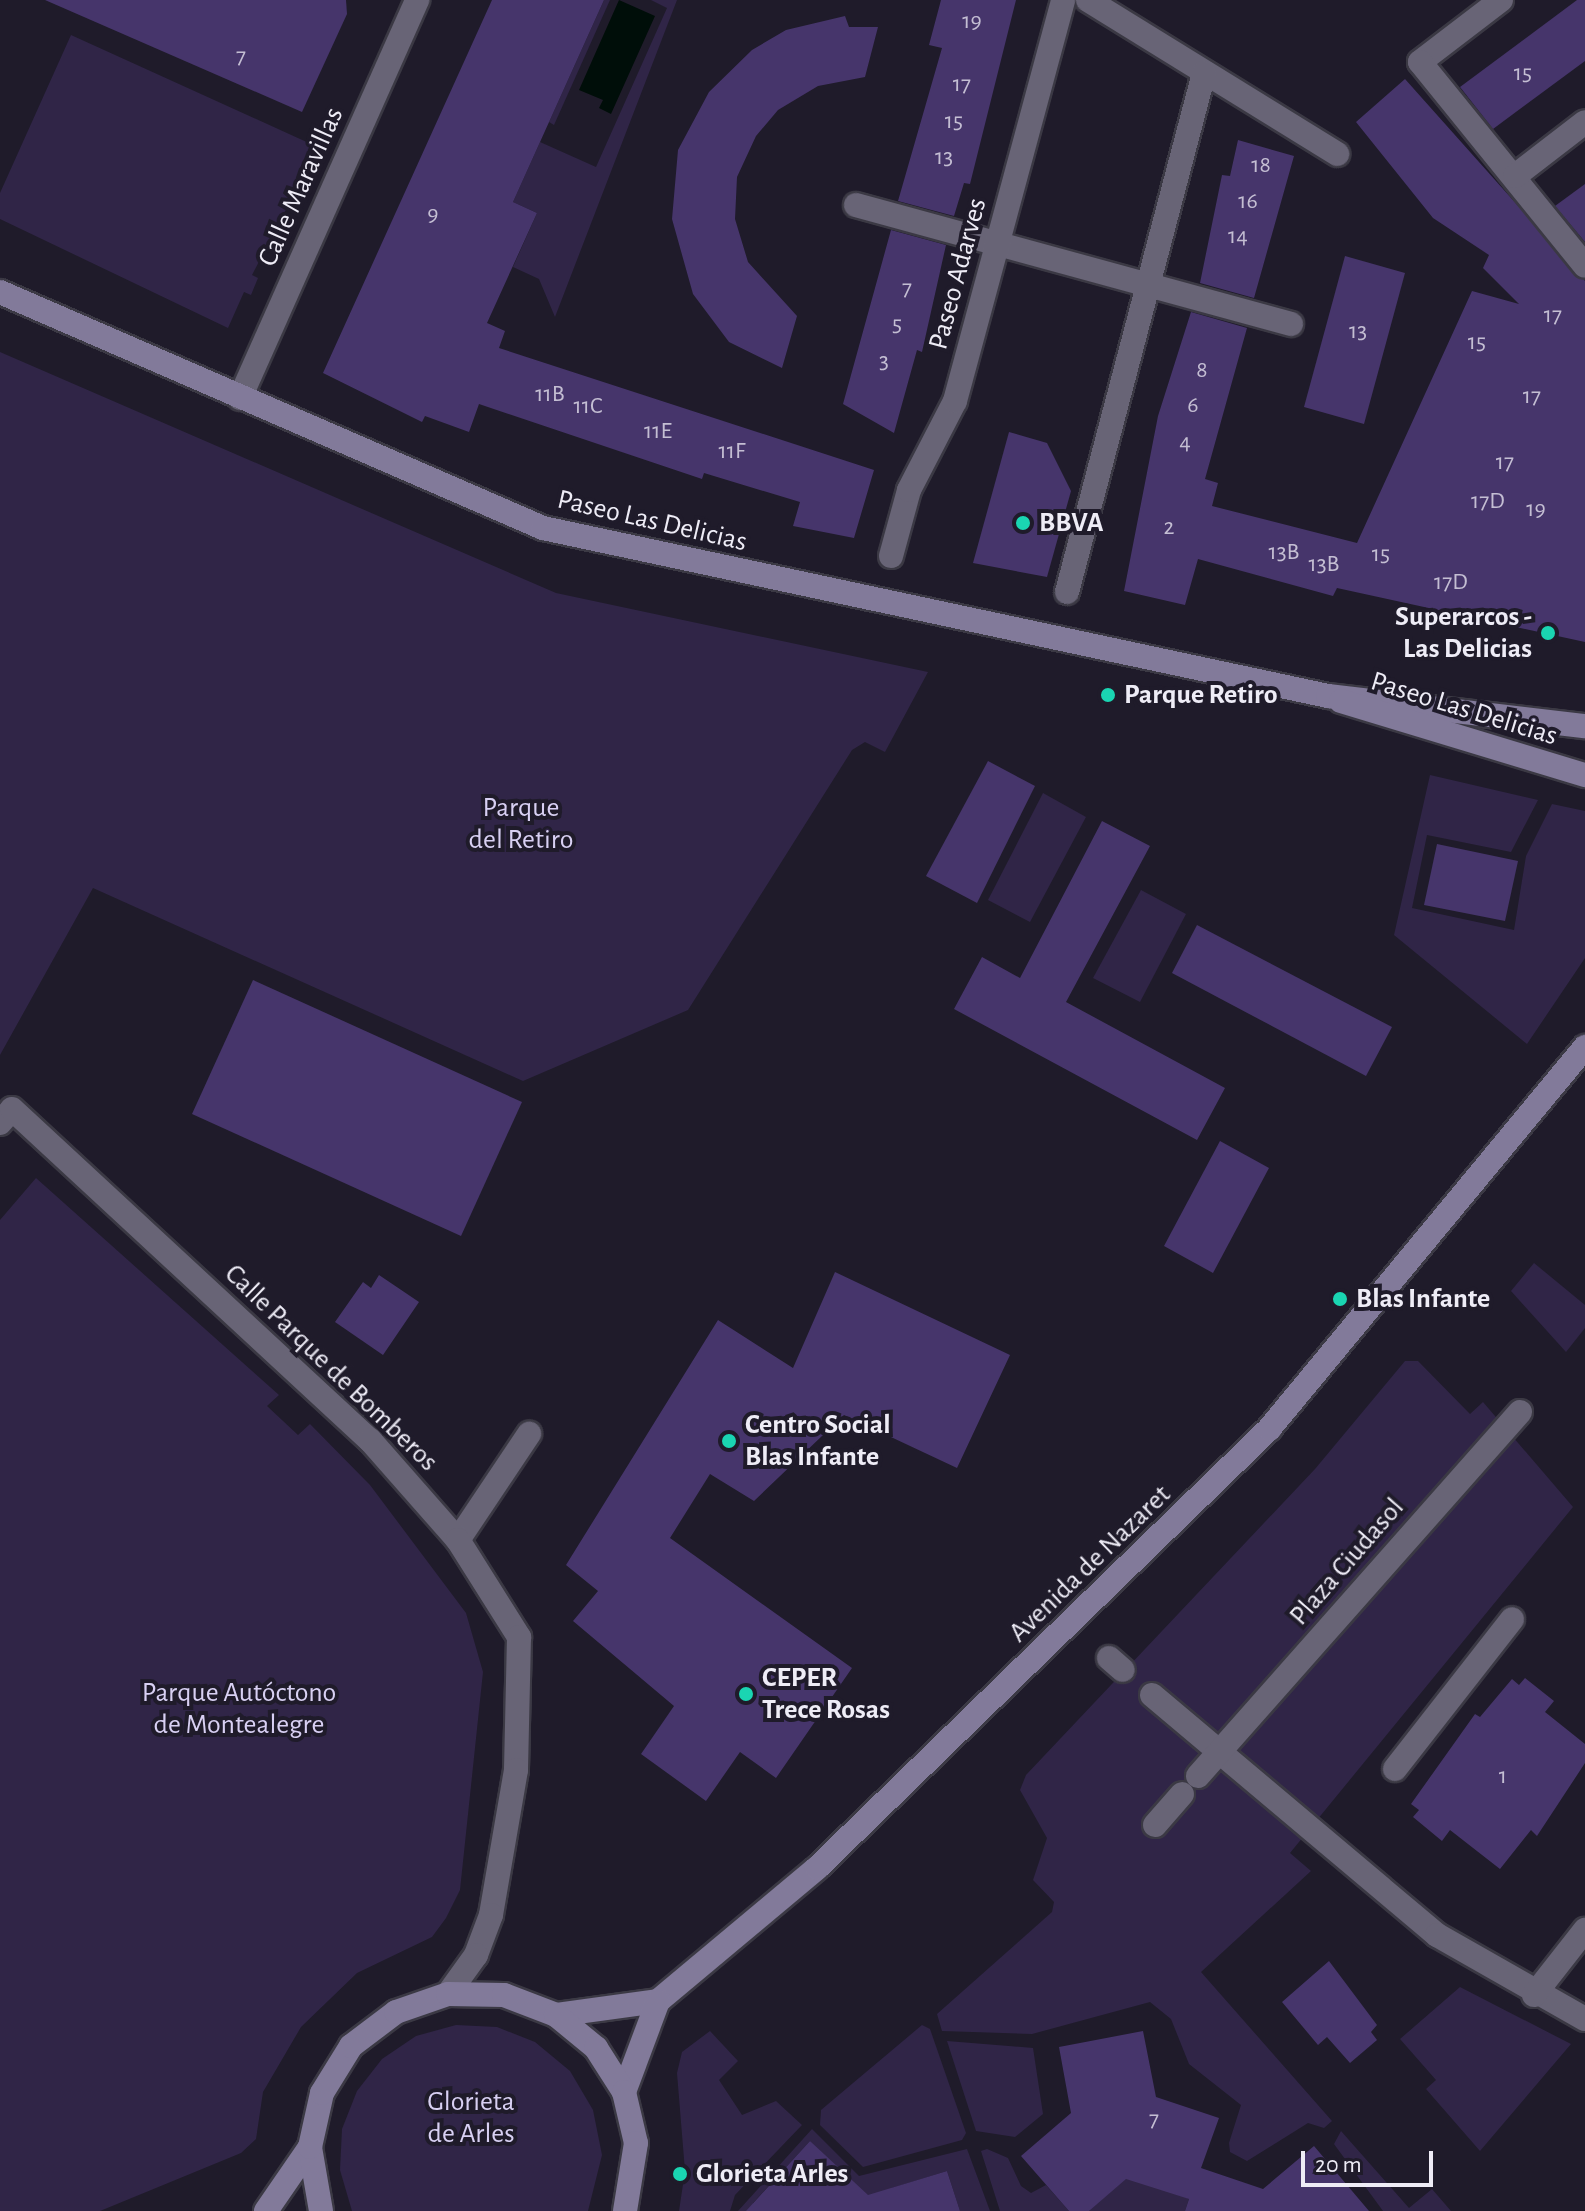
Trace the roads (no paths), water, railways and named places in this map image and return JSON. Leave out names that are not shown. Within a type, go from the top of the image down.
[{"type":"street","name":"Calle Maravillas","points":[[240,398],[417,0]]},
{"type":"street","name":"Paseo Adarves","points":[[891,556],[909,490],[955,401],[1063,0]]},
{"type":"street","points":[[1088,0],[1337,154]]},
{"type":"street","points":[[1501,0],[1420,62],[1585,266]]},
{"type":"street","points":[[1067,592],[1204,73]]},
{"type":"street","points":[[1515,176],[1585,122]]},
{"type":"street","points":[[856,205],[1291,324]]},
{"type":"street","name":"Paseo Las Delicias","points":[[0,292],[543,528],[1328,696],[1585,726]]},
{"type":"street","name":"Paseo Las Delicias","points":[[1328,696],[1375,717],[1585,775]]},
{"type":"street","name":"Avenida de Nazaret","points":[[658,2001],[817,1868],[1269,1429],[1583,1049]]},
{"type":"street","name":"Calle Parque de Bomberos","points":[[6,1116],[370,1440],[458,1540],[519,1637],[521,1703],[491,1915],[476,1955],[448,1994]]},
{"type":"street","name":"Plaza Ciudasol","points":[[1155,1825],[1520,1412]]},
{"type":"street","points":[[458,1540],[529,1434]]},
{"type":"street","points":[[1395,1769],[1512,1619]]},
{"type":"street","points":[[1152,1695],[1437,1935],[1534,1995],[1585,2019]]},
{"type":"street","points":[[1534,1995],[1585,1930]]},
{"type":"street","points":[[266,2211],[310,2147],[322,2093],[351,2046],[396,2012],[448,1994],[504,1995],[556,2015],[596,2048],[624,2092],[636,2143],[625,2211]]},
{"type":"street","points":[[556,2015],[658,2001],[624,2092]]},
{"type":"street","points":[[310,2147],[321,2211]]},
{"type":"place","name":"BBVA","points":[[1023,523]]},
{"type":"place","name":"Superarcos - Las Delicias","points":[[1548,633]]},
{"type":"place","name":"Parque Retiro","points":[[1108,695]]},
{"type":"place","name":"Blas Infante","points":[[1340,1299]]},
{"type":"place","name":"Centro Social Blas Infante","points":[[729,1441]]},
{"type":"place","name":"CEPER Trece Rosas","points":[[746,1694]]},
{"type":"place","name":"Glorieta Arles","points":[[680,2174]]},
{"type":"park label","name":"Parque del Retiro","points":[[521,824]]},
{"type":"park label","name":"Parque Autóctono de Montealegre","points":[[239,1709]]},
{"type":"park label","name":"Glorieta de Arles","points":[[471,2118]]}]
